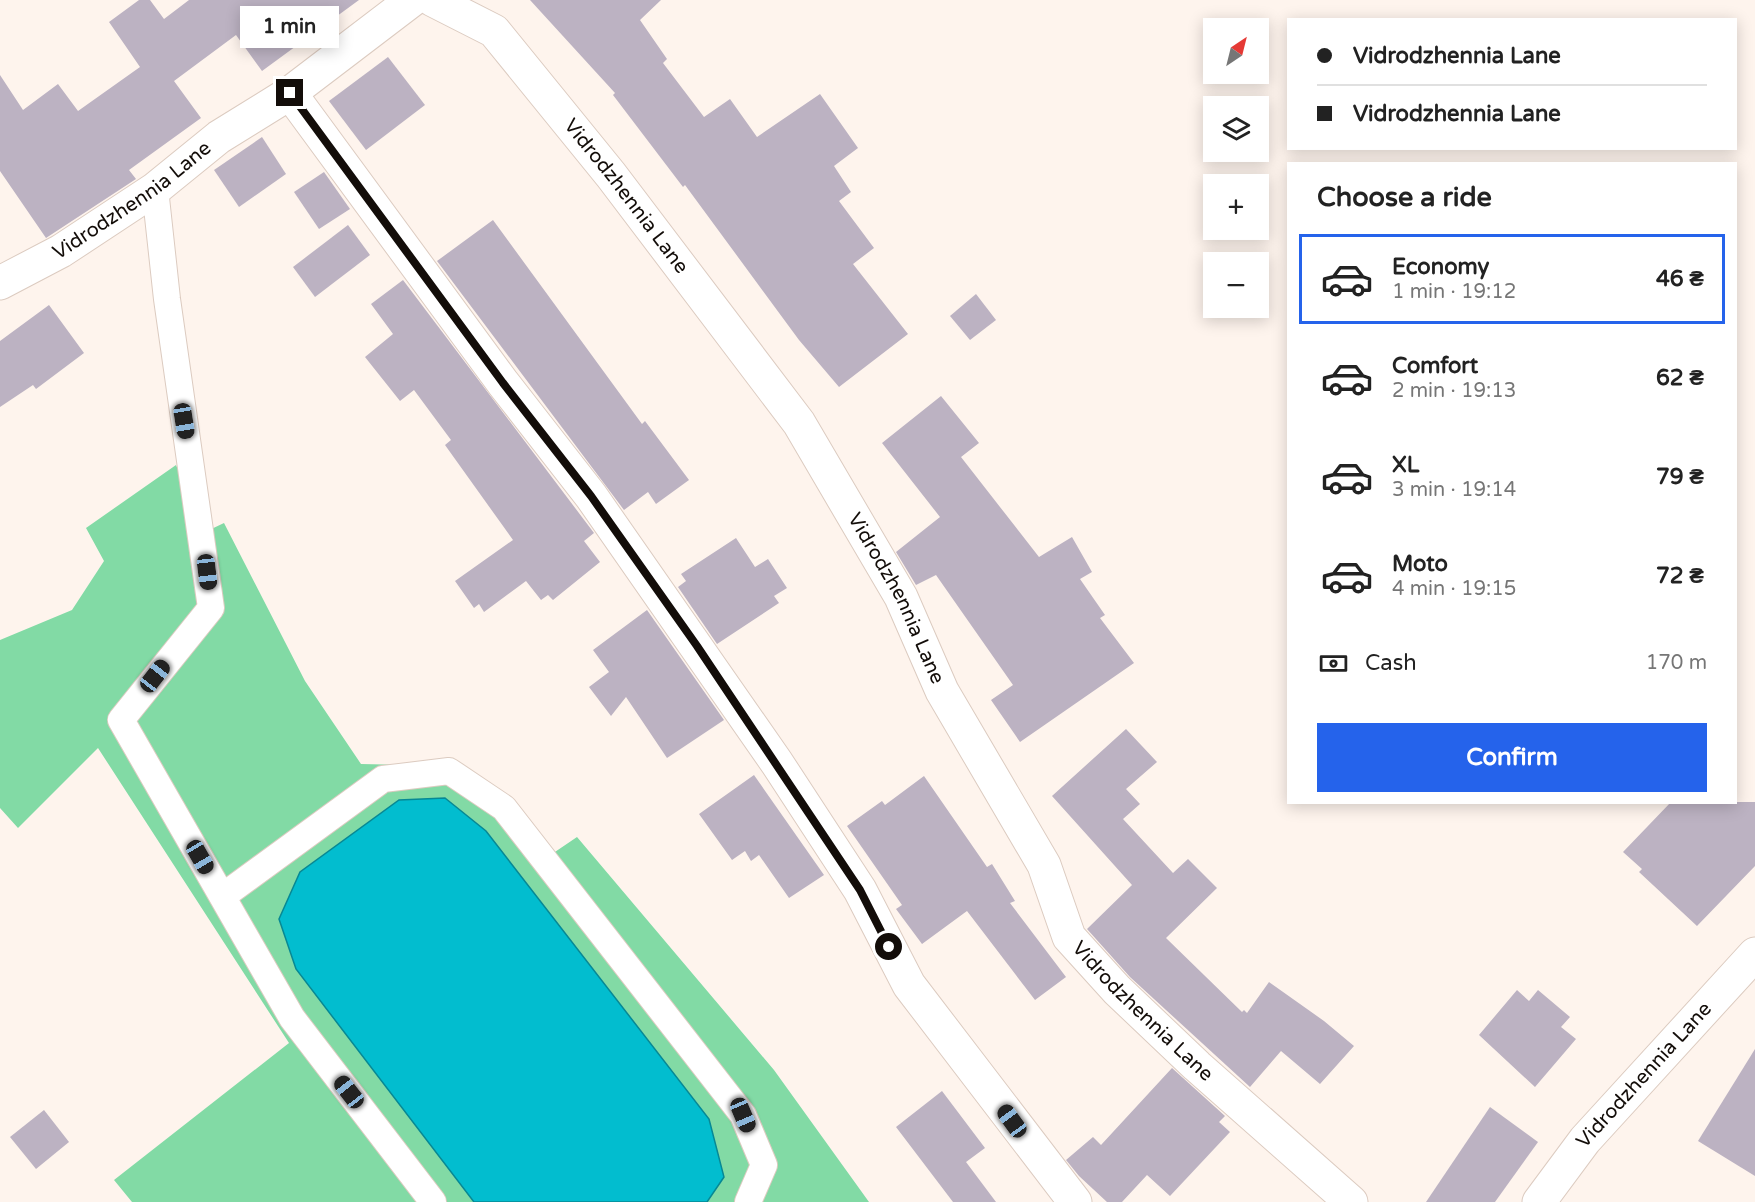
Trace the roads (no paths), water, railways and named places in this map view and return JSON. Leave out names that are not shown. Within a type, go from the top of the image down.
[{"type":"street","name":"Vidrodzhennia Lane","points":[[0,283],[61,251],[155,189],[219,137],[290,93],[412,0]]},
{"type":"street","name":"Vidrodzhennia Lane","points":[[433,0],[494,31],[611,175],[799,423],[901,597],[942,691],[1044,865],[1069,937],[1117,990],[1197,1066],[1351,1202]]},
{"type":"street","points":[[290,93],[323,141],[624,543],[764,743],[860,890],[909,985],[1075,1202]]},
{"type":"street","name":"Vidrodzhennia Lane","points":[[1539,1202],[1585,1140],[1755,954]]},
{"type":"lane","points":[[155,189],[167,299],[211,608],[121,720],[292,1018],[434,1202]]},
{"type":"lane","points":[[223,896],[383,779],[449,771],[504,808],[743,1115],[764,1165],[748,1202]]},
{"type":"water","points":[[445,798],[486,831],[709,1119],[724,1177],[707,1202],[474,1202],[296,969],[279,919],[300,872],[399,800]]}]
